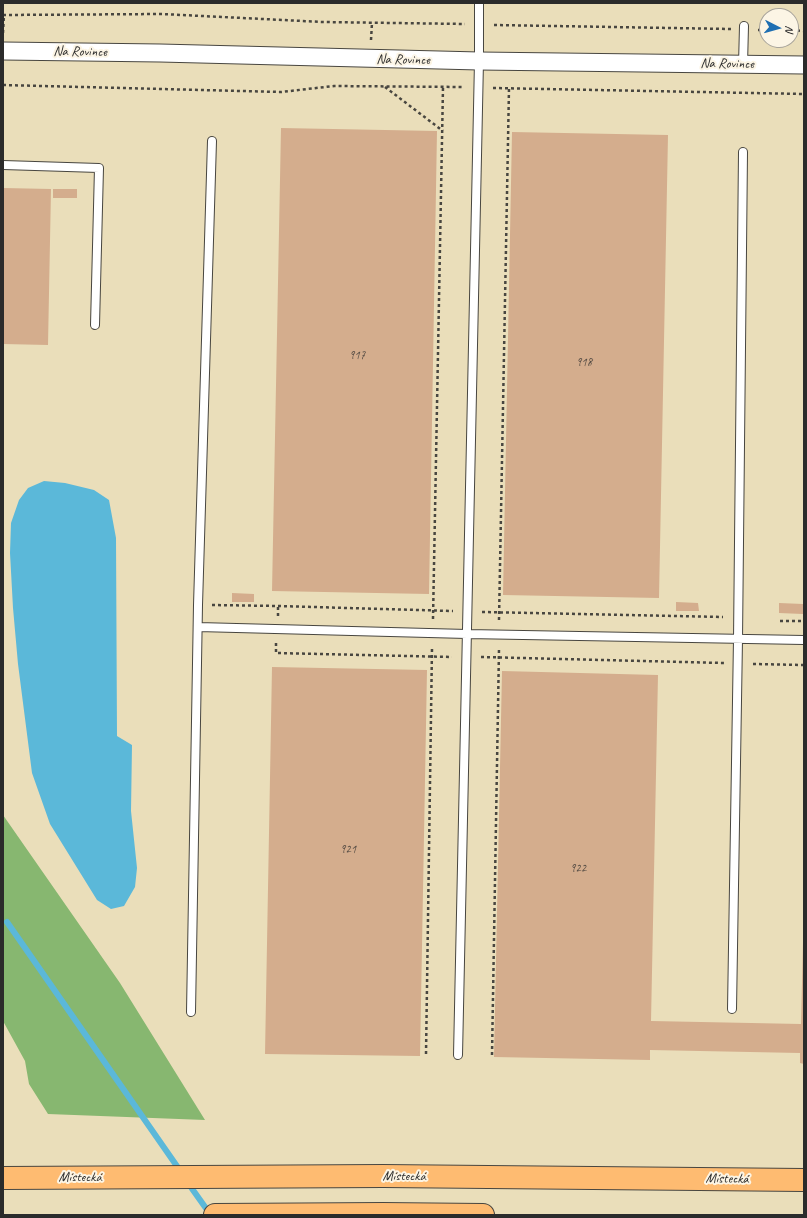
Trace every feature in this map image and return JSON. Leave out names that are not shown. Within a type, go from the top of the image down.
[{"type":"highway","name":"Místecká","points":[[3,1178],[391,1176],[804,1180]]},
{"type":"highway","points":[[215,1215],[483,1215]]},
{"type":"street","name":"Na Rovince","points":[[3,51],[479,61],[804,65]]},
{"type":"lane","points":[[458,1055],[479,3]]},
{"type":"lane","points":[[743,64],[744,28]]},
{"type":"lane","points":[[191,1012],[198,627],[212,140]]},
{"type":"lane","points":[[732,1009],[738,639],[743,152]]},
{"type":"lane","points":[[3,165],[99,168],[95,325]]},
{"type":"lane","points":[[198,627],[467,634],[804,640]]},
{"type":"path","points":[[3,38],[3,15],[162,14],[323,22],[759,29]]},
{"type":"path","points":[[3,85],[281,92],[334,86],[804,94]]},
{"type":"path","points":[[384,87],[443,130]]},
{"type":"path","points":[[426,1054],[432,656],[444,87]]},
{"type":"path","points":[[492,1055],[509,88]]},
{"type":"path","points":[[278,606],[276,654],[499,657],[804,665]]},
{"type":"path","points":[[780,621],[804,621]]},
{"type":"green space","points":[[3,815],[120,983],[205,1120],[48,1114],[29,1084],[25,1061],[3,1021]]},
{"type":"water","points":[[44,481],[65,483],[94,490],[109,500],[116,538],[117,736],[132,745],[131,811],[137,868],[135,887],[124,906],[111,909],[97,900],[50,824],[32,773],[18,664],[13,608],[10,553],[11,523],[19,500],[28,488]]},
{"type":"building","points":[[281,128],[437,131],[429,594],[272,591]]},
{"type":"building","points":[[512,132],[668,135],[659,598],[503,595]]},
{"type":"building","points":[[3,188],[51,189],[48,345],[3,344]]},
{"type":"building","points":[[53,189],[77,189],[77,198],[53,198]]},
{"type":"building","points":[[232,593],[254,594],[254,602],[232,602]]},
{"type":"building","points":[[676,602],[698,603],[699,611],[676,611]]},
{"type":"building","points":[[779,603],[803,604],[803,614],[779,613]]},
{"type":"building","points":[[272,667],[427,670],[420,1056],[265,1054]]},
{"type":"building","points":[[502,671],[658,675],[651,1021],[801,1024],[804,942],[804,1064],[800,1063],[800,1053],[650,1050],[650,1060],[494,1057]]},
{"type":"waterway","points":[[7,922],[181,1172]]},
{"type":"waterway","points":[[188,1183],[210,1214]]}]
